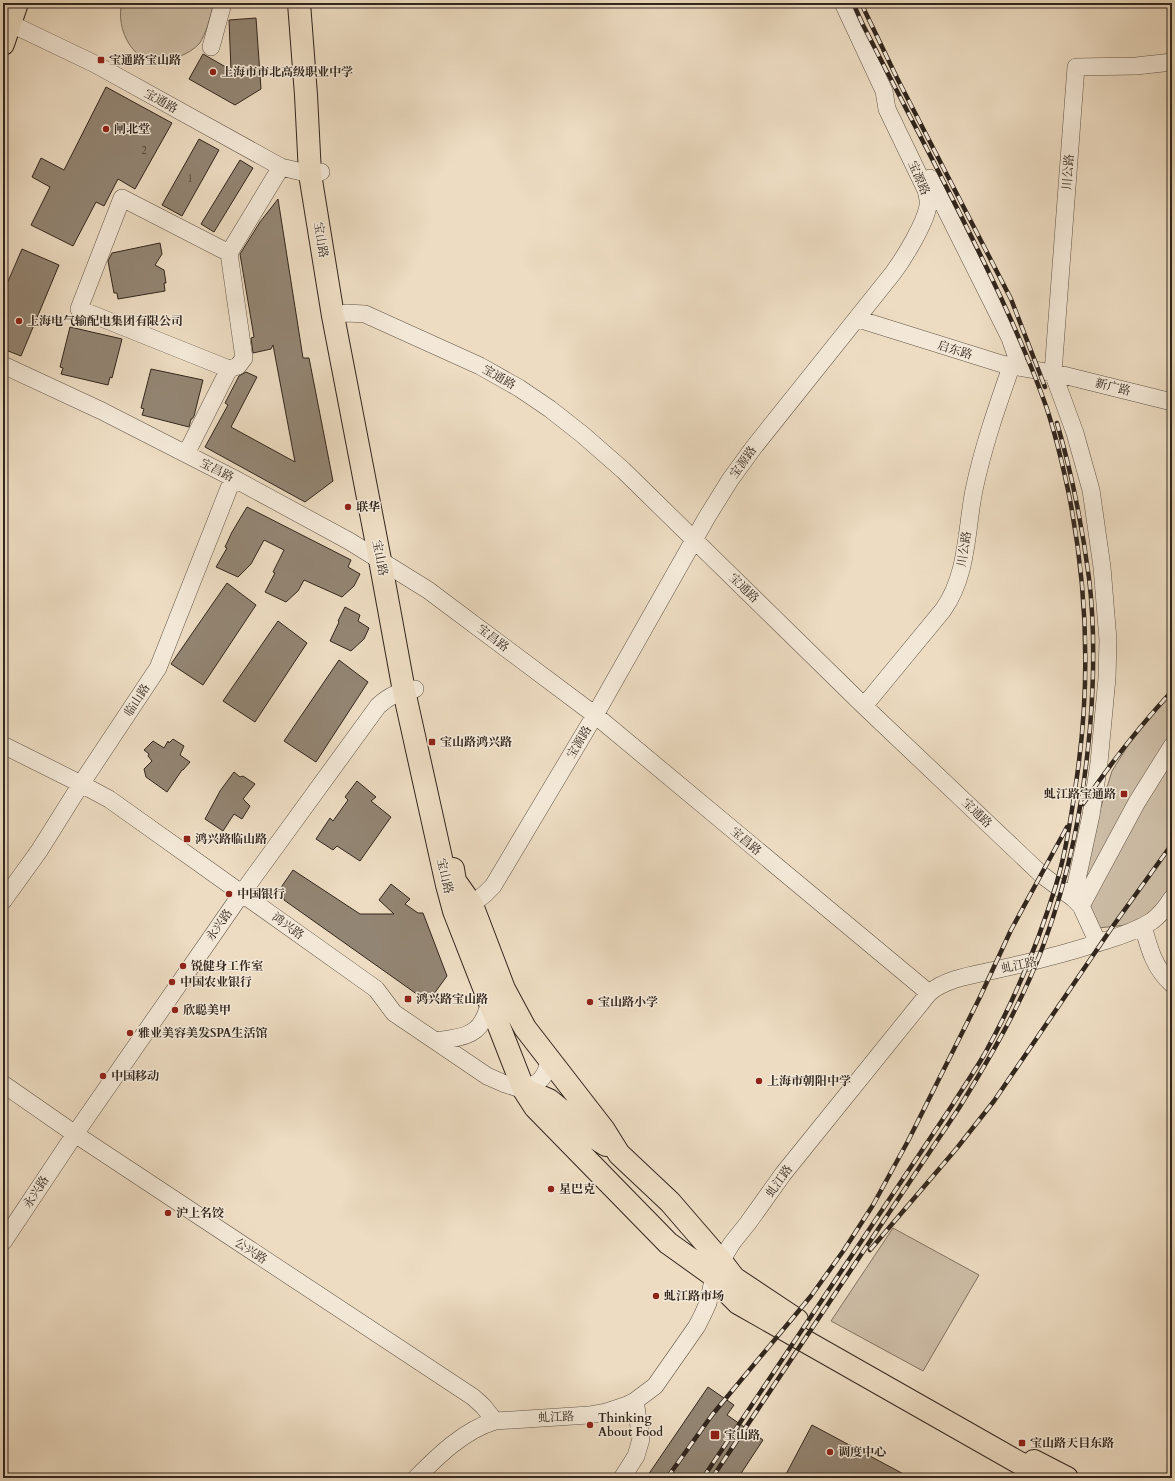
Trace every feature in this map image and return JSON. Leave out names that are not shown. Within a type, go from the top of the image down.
[{"type":"main road","name":"宝山路","points":[[299,3],[306,95],[315,173],[340,314],[388,565],[409,690],[455,881],[490,1004],[524,1090],[535,1107],[668,1243],[718,1268],[920,1399],[1067,1478]]},
{"type":"main road","name":"宝山路","points":[[308,3],[315,122],[315,173]]},
{"type":"main road","points":[[3,44],[10,15]]},
{"type":"main road","name":"宝山路","points":[[463,908],[525,1028],[604,1130],[619,1154],[670,1202],[718,1268],[722,1287],[738,1303],[1046,1478]]},
{"type":"main road","points":[[524,1090],[549,1100],[595,1138],[619,1154]]},
{"type":"street","points":[[211,47],[223,3]]},
{"type":"street","name":"宝源路","points":[[463,908],[485,895],[493,886],[595,715],[694,539],[741,464],[893,274],[905,256],[924,218],[928,206],[928,198],[924,186],[887,109],[884,91],[843,3]]},
{"type":"street","name":"宝通路","points":[[10,15],[281,167],[315,173]]},
{"type":"street","name":"川公路","points":[[1053,373],[1076,67],[1136,66],[1172,62]]},
{"type":"street","points":[[884,91],[943,203],[1010,338],[1017,358],[1014,367]]},
{"type":"street","points":[[229,253],[122,198],[79,309],[228,369],[238,366],[244,358],[229,253],[281,167]]},
{"type":"street","name":"宝通路","points":[[340,314],[365,314],[480,366],[519,388],[550,410],[599,449],[623,470],[864,706],[1042,875],[1077,902],[1098,943]]},
{"type":"street","name":"启东路","points":[[858,319],[1014,367],[1053,373]]},
{"type":"street","name":"宝昌路","points":[[3,365],[102,411],[233,478],[349,541],[428,590],[595,715],[929,993]]},
{"type":"street","name":"川公路","points":[[864,706],[944,610],[954,592],[961,569],[981,456],[991,424],[1014,367]]},
{"type":"street","points":[[186,454],[228,369]]},
{"type":"street","points":[[1053,373],[1075,433],[1091,490],[1102,567],[1108,640],[1107,678],[1099,763],[1077,902]]},
{"type":"street","name":"新广路","points":[[1053,373],[1172,402]]},
{"type":"street","name":"临山路","points":[[3,901],[39,851],[81,784],[158,668],[233,478]]},
{"type":"street","name":"永兴路","points":[[3,1242],[74,1134],[242,893],[378,706],[388,697],[409,690]]},
{"type":"street","name":"鸿兴路","points":[[3,746],[109,799],[376,989],[394,1013],[487,1076],[524,1090]]},
{"type":"street","points":[[1077,902],[1172,746]]},
{"type":"street","name":"虬江路","points":[[416,1478],[431,1462],[477,1428],[495,1421],[589,1415],[617,1409],[635,1401],[655,1386],[697,1326],[708,1303],[718,1268],[783,1174],[929,993],[940,985],[953,980],[1049,958],[1122,936],[1143,926],[1161,912],[1172,898]]},
{"type":"street","points":[[1143,926],[1155,963],[1172,984]]},
{"type":"street","points":[[436,1041],[460,1037],[471,1033],[482,1023],[490,1004]]},
{"type":"street","points":[[524,1090],[538,1083],[547,1072],[549,1060]]},
{"type":"street","name":"公兴路","points":[[3,1084],[74,1134],[473,1397],[483,1406],[495,1421]]},
{"type":"street","points":[[622,1478],[636,1456],[641,1439],[635,1401]]},
{"type":"shaded area","points":[[122,3],[214,3],[206,30],[199,44],[187,53],[175,58],[164,62],[153,62],[143,58],[135,52],[124,34],[121,23]]},
{"type":"shaded area","points":[[1172,691],[1172,887],[1161,906],[1136,924],[1098,928],[1073,898],[1112,771],[1141,725]]},
{"type":"shaded area","points":[[893,1228],[979,1275],[923,1371],[831,1321]]},
{"type":"building","points":[[256,18],[261,89],[235,105],[189,79],[203,54],[231,70],[229,20]]},
{"type":"building","points":[[106,87],[172,123],[135,189],[118,179],[104,206],[96,202],[73,246],[31,225],[50,187],[32,177],[41,158],[64,170]]},
{"type":"building","points":[[199,139],[219,150],[182,216],[162,205]]},
{"type":"building","points":[[240,160],[253,168],[214,232],[201,224]]},
{"type":"building","points":[[278,199],[303,358],[309,358],[333,481],[305,502],[205,447],[228,405],[225,403],[239,376],[246,372],[257,377],[231,427],[295,462],[273,345],[271,349],[253,353],[251,338],[254,337],[240,254],[260,222]]},
{"type":"building","points":[[160,243],[162,254],[155,265],[164,270],[166,283],[164,283],[165,291],[118,299],[117,293],[114,293],[108,261],[112,253]]},
{"type":"building","name":"上海电气输配电集团有限公司","points":[[22,249],[59,265],[21,356],[3,349],[3,293]]},
{"type":"building","points":[[70,327],[122,339],[112,378],[110,377],[108,385],[61,374],[63,368],[60,367]]},
{"type":"building","points":[[151,369],[203,380],[194,416],[191,419],[189,427],[142,415],[144,409],[141,408]]},
{"type":"building","points":[[247,507],[351,560],[348,567],[360,574],[354,586],[342,597],[304,580],[298,591],[286,602],[265,592],[275,573],[273,572],[284,550],[264,540],[251,564],[238,577],[216,567],[227,548],[225,547],[232,532]]},
{"type":"building","points":[[227,583],[256,605],[203,685],[171,664]]},
{"type":"building","points":[[345,607],[360,615],[358,621],[369,628],[364,639],[351,651],[330,641]]},
{"type":"building","points":[[278,621],[307,643],[255,722],[223,701]]},
{"type":"building","points":[[339,660],[368,682],[316,762],[284,741]]},
{"type":"building","points":[[173,739],[184,746],[180,755],[190,762],[182,770],[167,792],[146,777],[144,769],[152,761],[148,756],[149,754],[144,750],[153,741],[164,748],[168,741],[169,743]]},
{"type":"building","points":[[234,772],[240,777],[243,776],[255,784],[243,799],[250,806],[242,819],[234,814],[223,831],[205,819],[220,791]]},
{"type":"building","points":[[357,781],[376,797],[371,801],[391,817],[360,861],[337,846],[333,850],[316,839],[330,818],[333,821],[348,800],[345,797]]},
{"type":"building","points":[[293,870],[360,914],[394,914],[379,900],[391,884],[410,899],[405,904],[418,913],[423,913],[447,976],[428,1002],[284,900],[282,886]]},
{"type":"building","name":"宝山路","points":[[708,1387],[734,1405],[727,1415],[763,1440],[738,1478],[646,1478]]},
{"type":"building","name":"调度中心","points":[[812,1425],[911,1478],[784,1478]]},
{"type":"railway","points":[[703,1478],[953,1104],[995,1035],[1033,950],[1056,885],[1068,834],[1081,746],[1084,709],[1085,636],[1080,563],[1068,490],[1046,406],[1013,323],[988,270],[853,3]]},
{"type":"railway","points":[[861,3],[897,78],[1011,299],[1045,387]]},
{"type":"railway","points":[[712,1478],[971,1088],[994,1049],[1026,988],[1043,946],[1061,892],[1074,839],[1084,784],[1090,728],[1093,653],[1091,597],[1083,539],[1072,480],[1057,423]]},
{"type":"railway","points":[[1083,804],[1125,746],[1172,691]]},
{"type":"railway","points":[[667,1478],[712,1415],[811,1296],[844,1250],[873,1205],[908,1141],[980,997],[1011,930],[1067,827]]},
{"type":"railway","points":[[870,1250],[957,1148],[994,1101],[1113,926],[1172,844]]},
{"type":"place","name":"宝通路宝山路","points":[[101,60]]},
{"type":"place","name":"上海市市北高级职业中学","points":[[213,72]]},
{"type":"place","name":"闸北堂","points":[[106,129]]},
{"type":"place","name":"上海电气输配电集团有限公司","points":[[19,321]]},
{"type":"place","name":"联华","points":[[348,507]]},
{"type":"place","name":"宝山路鸿兴路","points":[[432,742]]},
{"type":"place","name":"虬江路宝通路","points":[[1124,794]]},
{"type":"place","name":"鸿兴路临山路","points":[[187,839]]},
{"type":"place","name":"中国银行","points":[[229,894]]},
{"type":"place","name":"锐健身工作室","points":[[183,966]]},
{"type":"place","name":"中国农业银行","points":[[172,982]]},
{"type":"place","name":"鸿兴路宝山路","points":[[408,999]]},
{"type":"place","name":"宝山路小学","points":[[590,1002]]},
{"type":"place","name":"欣聪美甲","points":[[175,1010]]},
{"type":"place","name":"雅业美容美发SPA生活馆","points":[[130,1033]]},
{"type":"place","name":"中国移动","points":[[103,1076]]},
{"type":"place","name":"上海市朝阳中学","points":[[759,1081]]},
{"type":"place","name":"星巴克","points":[[551,1189]]},
{"type":"place","name":"沪上名饺","points":[[168,1213]]},
{"type":"place","name":"虬江路市场","points":[[656,1296]]},
{"type":"place","name":"Thinking About Food","points":[[590,1425]]},
{"type":"place","name":"宝山路","points":[[715,1435]]},
{"type":"place","name":"宝山路天目东路","points":[[1022,1443]]},
{"type":"place","name":"调度中心","points":[[830,1452]]}]
